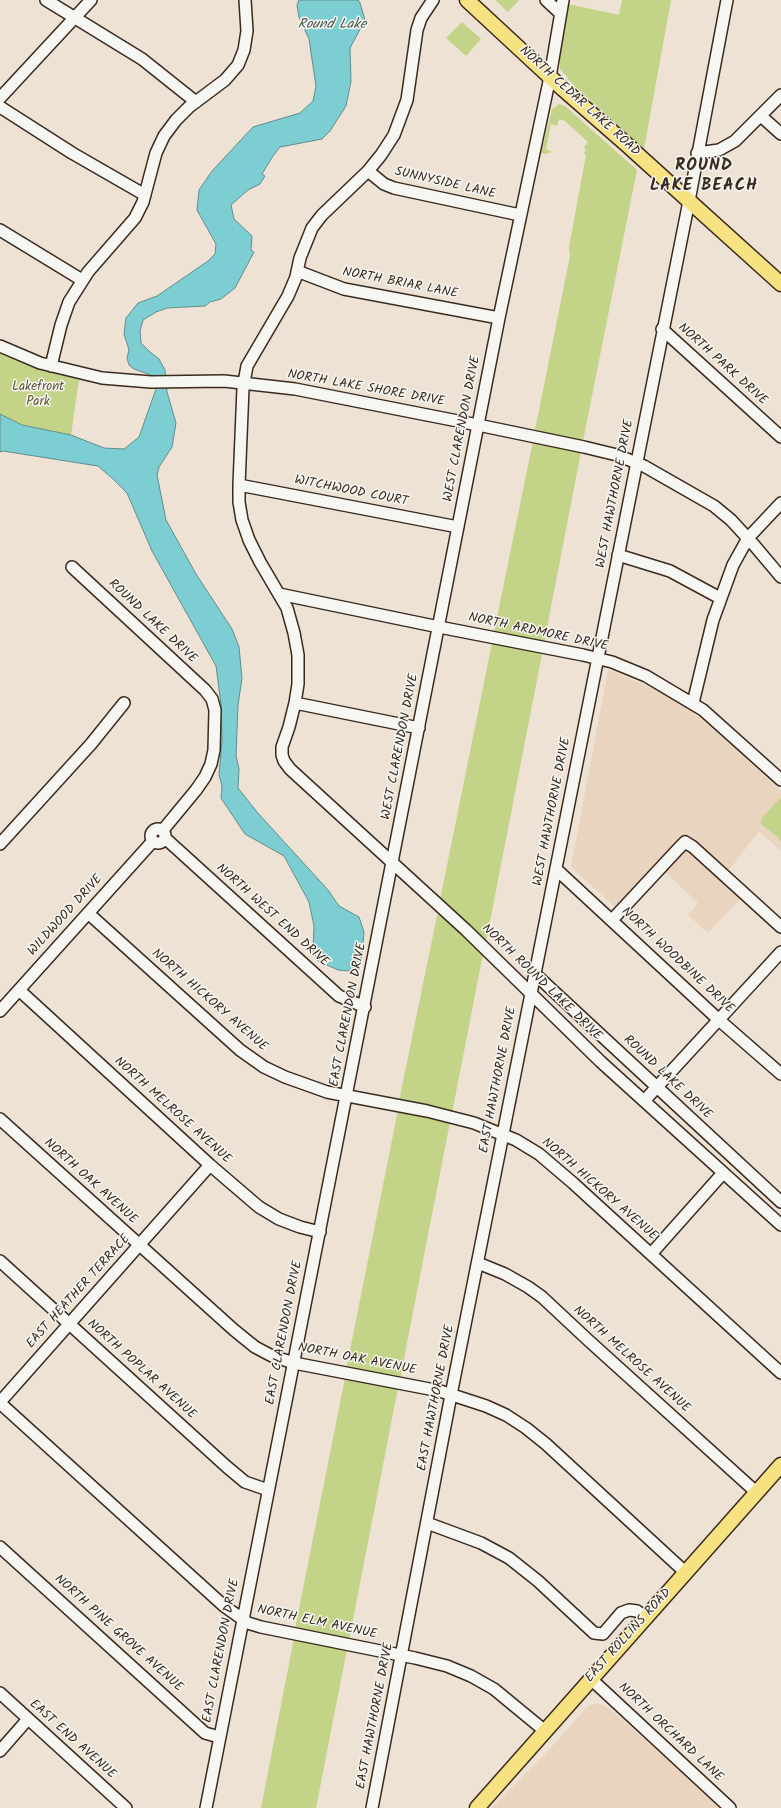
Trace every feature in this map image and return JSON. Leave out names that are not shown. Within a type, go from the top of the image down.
[{"type":"main road","name":"NORTH CEDAR LAKE ROAD","points":[[467,0],[550,77],[781,284]]},
{"type":"main road","name":"EAST ROLLINS ROAD","points":[[478,1808],[781,1465]]},
{"type":"street","points":[[46,0],[142,59],[196,102]]},
{"type":"street","points":[[0,98],[90,0]]},
{"type":"street","points":[[51,366],[61,325],[69,302],[82,280],[135,218],[143,202],[156,153],[164,136],[176,120],[196,102],[225,80],[238,65],[244,50],[247,31],[245,0]]},
{"type":"street","points":[[419,728],[295,703],[298,684],[298,655],[294,633],[287,608],[249,540],[242,520],[239,502],[239,485],[244,383],[247,366],[288,296],[300,258],[312,228],[322,215],[382,156],[394,135],[402,117],[407,100],[417,30],[422,18],[433,0]]},
{"type":"street","points":[[546,0],[560,13]]},
{"type":"street","name":"WEST CLARENDON DRIVE","points":[[392,863],[499,318],[550,77],[563,0]]},
{"type":"street","name":"WEST HAWTHORNE DRIVE","points":[[531,994],[662,329],[689,201],[727,0]]},
{"type":"street","points":[[697,153],[719,150],[735,141],[781,95]]},
{"type":"street","points":[[0,107],[72,153],[145,195]]},
{"type":"street","points":[[761,116],[781,134]]},
{"type":"street","name":"SUNNYSIDE LANE","points":[[368,171],[384,184],[394,188],[520,215]]},
{"type":"street","points":[[0,230],[82,280]]},
{"type":"street","name":"NORTH BRIAR LANE","points":[[297,271],[344,289],[499,318]]},
{"type":"street","name":"NORTH PARK DRIVE","points":[[662,329],[781,437]]},
{"type":"street","name":"NORTH LAKE SHORE DRIVE","points":[[0,346],[40,363],[102,378],[151,382],[224,381],[294,389],[478,425],[617,455],[687,489],[714,506],[731,520],[748,538],[781,577]]},
{"type":"street","name":"WITCHWOOD COURT","points":[[239,485],[458,527]]},
{"type":"street","points":[[693,703],[713,620],[733,565],[748,538],[781,503]]},
{"type":"street","points":[[618,555],[670,571],[720,598]]},
{"type":"street","name":"ROUND LAKE DRIVE","points":[[72,567],[205,690],[212,699]]},
{"type":"street","name":"NORTH ARDMORE DRIVE","points":[[279,594],[598,659],[646,676],[693,703],[724,728],[781,780]]},
{"type":"street","name":"WILDWOOD DRIVE","points":[[0,1011],[153,841],[151,836],[153,831],[158,829],[164,834],[205,777],[211,764],[214,750],[215,710],[212,699]]},
{"type":"street","name":"NORTH ROUND LAKE DRIVE","points":[[295,703],[289,728],[282,747],[283,758],[290,769],[466,930],[644,1101],[781,1225]]},
{"type":"street","points":[[0,844],[124,704]]},
{"type":"street","name":"NORTH WEST END DRIVE","points":[[164,834],[339,996],[364,1007]]},
{"type":"street","points":[[612,920],[685,842],[693,847],[781,927]]},
{"type":"street","name":"EAST CLARENDON DRIVE","points":[[206,1808],[392,863]]},
{"type":"street","name":"NORTH WOODBINE DRIVE","points":[[556,869],[719,1020],[781,1074]]},
{"type":"street","name":"NORTH HICKORY AVENUE","points":[[88,912],[240,1050],[264,1067],[284,1077],[327,1092],[427,1111],[474,1123],[516,1140],[539,1154],[573,1183],[781,1373]]},
{"type":"street","points":[[644,1101],[781,952]]},
{"type":"street","name":"ROUND LAKE DRIVE","points":[[535,974],[781,1202]]},
{"type":"street","name":"NORTH MELROSE AVENUE","points":[[19,990],[210,1165],[259,1206],[279,1219],[300,1227],[320,1232]]},
{"type":"street","name":"EAST HAWTHORNE DRIVE","points":[[372,1808],[451,1394],[531,994]]},
{"type":"street","name":"NORTH OAK AVENUE","points":[[0,1119],[234,1330],[255,1347],[272,1356],[294,1363],[451,1394],[486,1406],[526,1428],[685,1572]]},
{"type":"street","name":"EAST HEATHER TERRACE","points":[[0,1402],[210,1165]]},
{"type":"street","points":[[651,1254],[723,1173]]},
{"type":"street","name":"NORTH POPLAR AVENUE","points":[[0,1261],[227,1467],[245,1482],[268,1490]]},
{"type":"street","name":"NORTH MELROSE AVENUE","points":[[478,1262],[506,1274],[528,1286],[542,1297],[593,1346],[756,1492]]},
{"type":"street","name":"NORTH ELM AVENUE","points":[[0,1402],[144,1535],[224,1606],[242,1619],[261,1627],[402,1655],[447,1666],[471,1676],[494,1689],[545,1731]]},
{"type":"street","points":[[427,1523],[481,1543],[509,1558],[538,1581],[594,1633],[603,1634],[621,1613],[629,1610],[637,1611],[646,1617]]},
{"type":"street","name":"NORTH PINE GROVE AVENUE","points":[[0,1547],[205,1733],[219,1737]]},
{"type":"street","name":"NORTH ORCHARD LANE","points":[[591,1679],[730,1808]]},
{"type":"street","name":"EAST END AVENUE","points":[[0,1693],[126,1808]]},
{"type":"street","points":[[0,1751],[28,1719]]},
{"type":"shaded area","points":[[608,670],[656,690],[687,708],[715,731],[781,791],[781,851],[759,831],[723,878],[742,897],[708,933],[688,915],[698,903],[656,863],[615,907],[571,867]]},
{"type":"shaded area","points":[[598,1703],[610,1709],[722,1808],[491,1808],[548,1751],[588,1706]]},
{"type":"green space","points":[[519,0],[508,12],[496,1]]},
{"type":"green space","points":[[622,0],[671,0],[644,149],[567,79],[568,78],[560,69],[560,49],[568,4],[619,15]]},
{"type":"green space","points":[[462,22],[481,39],[466,56],[446,38]]},
{"type":"green space","points":[[559,104],[565,106],[637,170],[583,441],[535,430],[570,256],[569,247],[586,155],[584,153],[586,150],[584,147],[588,142],[565,121],[559,119],[557,126],[551,124],[546,149],[552,152],[546,154],[541,153],[552,109]]},
{"type":"green space","name":"Lakefront Park","points":[[0,346],[80,373],[71,435],[22,425],[0,414]]},
{"type":"green space","points":[[533,441],[581,452],[544,643],[494,632]]},
{"type":"green space","points":[[492,643],[542,654],[486,942],[440,900]]},
{"type":"green space","points":[[780,798],[781,842],[778,837],[761,824],[761,819]]},
{"type":"green space","points":[[438,911],[483,954],[452,1113],[399,1101]]},
{"type":"green space","points":[[398,1110],[450,1122],[400,1379],[346,1370]]},
{"type":"green space","points":[[345,1378],[398,1388],[349,1640],[295,1629]]},
{"type":"green space","points":[[294,1638],[347,1649],[316,1808],[261,1808]]},
{"type":"water","name":"Round Lake","points":[[299,0],[358,0],[360,3],[365,20],[350,48],[351,81],[346,106],[330,131],[322,139],[280,147],[262,174],[265,176],[260,184],[248,190],[231,205],[234,219],[252,236],[251,250],[254,252],[235,288],[221,299],[210,302],[205,306],[167,308],[156,312],[143,320],[140,331],[141,343],[159,359],[165,370],[167,392],[176,423],[172,447],[159,467],[157,475],[166,520],[196,574],[232,629],[239,647],[242,678],[238,705],[236,756],[239,769],[238,788],[257,812],[328,890],[339,906],[359,917],[364,932],[362,956],[358,965],[348,971],[338,970],[318,961],[313,950],[314,926],[309,902],[284,856],[245,834],[221,798],[222,786],[219,775],[222,740],[221,704],[216,666],[152,551],[127,493],[98,466],[3,451],[0,452],[0,414],[22,425],[71,435],[104,448],[124,449],[139,437],[156,389],[151,375],[134,369],[129,365],[127,358],[129,350],[124,334],[126,318],[138,303],[157,296],[208,261],[215,254],[216,244],[197,210],[199,190],[212,171],[253,127],[300,113],[313,101],[316,86],[309,39],[299,17],[297,5]]},
{"type":"district","name":"ROUND LAKE BEACH","points":[[704,177]]}]
